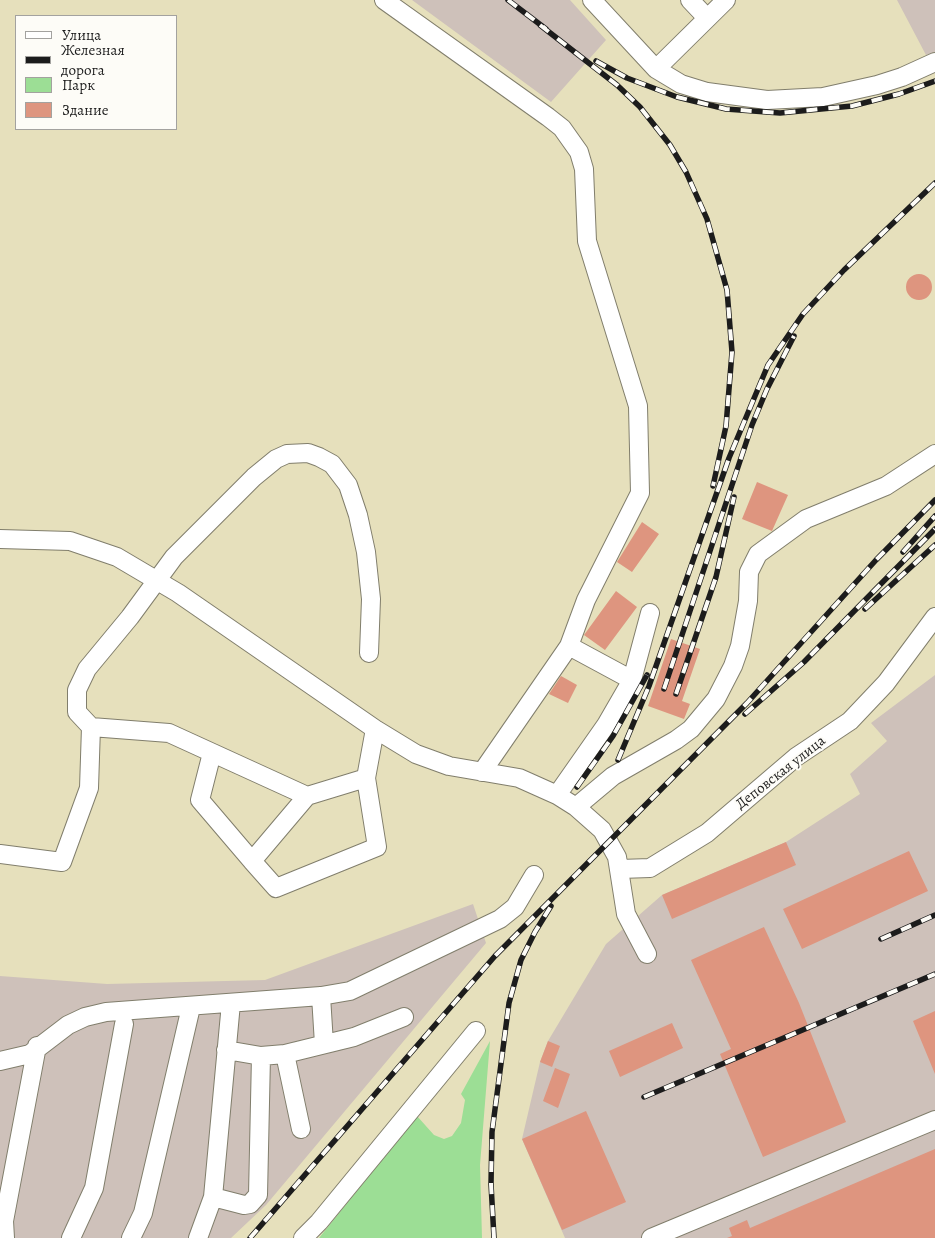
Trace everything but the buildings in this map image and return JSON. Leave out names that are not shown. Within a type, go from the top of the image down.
[{"type":"street","points":[[384,0],[548,117],[562,128],[579,152],[584,169],[587,241],[638,406],[640,494],[586,600],[569,646],[482,772]]},
{"type":"street","points":[[592,0],[656,69],[681,84],[707,92],[743,98],[792,99],[856,91],[902,77],[935,62]]},
{"type":"street","points":[[690,0],[707,18]]},
{"type":"street","points":[[656,69],[726,0]]},
{"type":"street","points":[[307,796],[169,734],[91,727],[77,712],[77,690],[87,669],[183,548],[267,466],[287,454],[313,455],[332,464],[342,475],[358,515],[366,552],[371,589],[370,653]]},
{"type":"street","points":[[576,807],[613,776],[684,735],[703,716],[716,699],[733,666],[740,646],[748,601],[749,572],[758,554],[806,519],[881,489],[935,454]]},
{"type":"street","points":[[0,539],[70,542],[117,557],[158,580],[375,729],[416,754],[449,766],[519,778],[557,795],[576,807],[602,830],[617,857],[626,914],[647,954]]},
{"type":"street","points":[[557,795],[606,725],[632,680],[650,613]]},
{"type":"street","name":"Деповская улица","points":[[620,869],[650,868],[706,833],[796,757],[850,721],[886,683],[935,617]]},
{"type":"street","points":[[569,646],[632,680]]},
{"type":"street","points":[[0,854],[62,862],[89,788],[91,727]]},
{"type":"street","points":[[212,753],[200,800],[276,888],[377,846],[366,778],[375,729]]},
{"type":"street","points":[[252,861],[307,796],[366,778]]},
{"type":"street","points":[[0,1061],[30,1054],[37,1046],[68,1025],[84,1018],[125,1009],[191,1007],[343,993],[365,985],[500,920],[515,907],[534,876]]},
{"type":"street","points":[[321,996],[324,1044]]},
{"type":"street","points":[[198,1238],[213,1197],[231,1003]]},
{"type":"street","points":[[131,1238],[143,1213],[191,1007]]},
{"type":"street","points":[[226,1050],[261,1056],[285,1054],[354,1037],[404,1017]]},
{"type":"street","points":[[71,1238],[94,1188],[124,1024]]},
{"type":"street","points":[[303,1238],[319,1222],[476,1031]]},
{"type":"street","points":[[5,1238],[4,1221],[37,1046]]},
{"type":"street","points":[[285,1054],[301,1129]]},
{"type":"street","points":[[213,1197],[244,1205],[250,1204],[258,1195],[261,1056]]},
{"type":"street","points":[[651,1238],[677,1233],[935,1120]]},
{"type":"shaded area","points":[[412,0],[570,0],[606,40],[551,102]]},
{"type":"shaded area","points":[[897,0],[935,0],[935,52],[926,55]]},
{"type":"shaded area","points":[[935,675],[935,1238],[565,1238],[522,1139],[540,1062],[548,1041],[606,944],[662,895],[786,842],[860,794],[850,774],[887,741],[871,723]]},
{"type":"shaded area","points":[[473,904],[486,943],[266,1205],[231,1238],[0,1238],[0,976],[107,984],[265,980]]},
{"type":"green space","points":[[490,1041],[480,1165],[482,1238],[319,1238],[417,1116],[434,1135],[444,1139],[452,1136],[461,1123],[465,1100],[461,1094]]},
{"type":"railway","points":[[508,0],[546,29]]},
{"type":"railway","points":[[540,25],[617,85],[640,107],[670,145],[686,172],[707,219],[727,290],[732,352],[726,426],[713,486]]},
{"type":"railway","points":[[596,61],[627,78],[677,97],[726,109],[780,113],[852,106],[899,94],[935,81]]},
{"type":"railway","points":[[618,760],[649,686],[729,458],[768,365],[803,314],[844,270],[935,183]]},
{"type":"railway","points":[[664,689],[752,425],[767,389],[794,336]]},
{"type":"railway","points":[[676,694],[716,577],[734,497]]},
{"type":"railway","points":[[250,1238],[495,956],[747,703],[876,560],[935,500]]},
{"type":"railway","points":[[903,552],[935,516]]},
{"type":"railway","points":[[745,714],[804,662],[935,529]]},
{"type":"railway","points":[[865,609],[935,545]]},
{"type":"railway","points":[[577,787],[613,736],[647,675]]},
{"type":"railway","points":[[494,1238],[491,1184],[492,1132],[509,1003],[521,960],[551,906]]},
{"type":"railway","points":[[881,939],[935,915]]},
{"type":"railway","points":[[644,1097],[935,974]]}]
